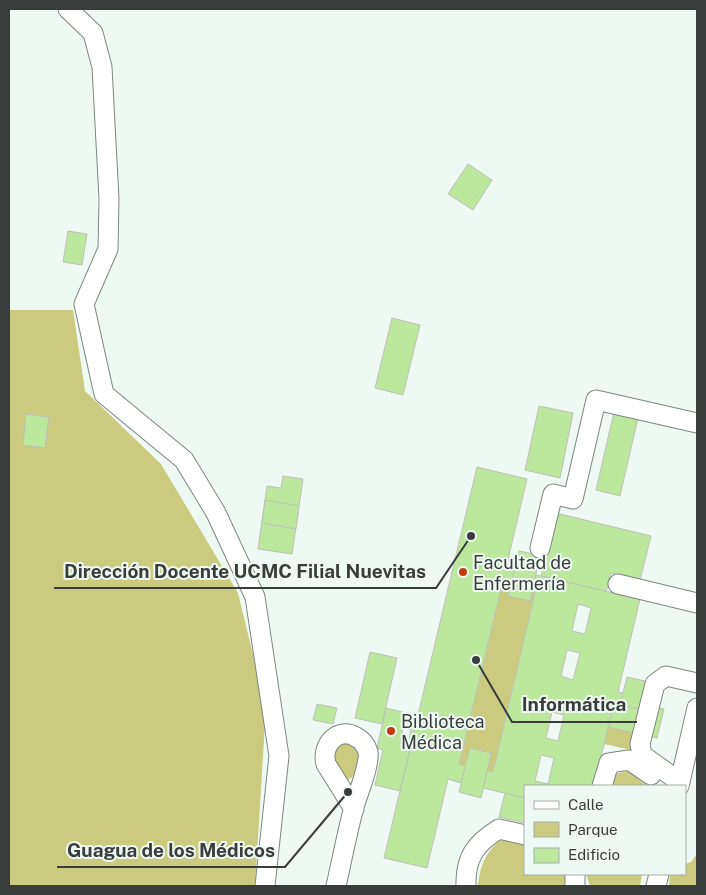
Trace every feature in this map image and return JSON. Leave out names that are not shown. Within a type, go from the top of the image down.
[{"type":"street","points":[[68,9],[93,33],[102,67],[109,199],[108,249],[84,304],[104,394],[184,460],[216,512],[255,597],[279,756],[265,886]]},
{"type":"street","points":[[540,548],[553,494],[573,499],[596,400],[697,423]]},
{"type":"street","points":[[618,584],[697,604]]},
{"type":"street","points":[[676,785],[642,755],[640,744],[654,684],[666,676],[697,683]]},
{"type":"street","points":[[676,785],[697,708]]},
{"type":"street","points":[[602,785],[609,763],[629,760],[676,785]]},
{"type":"street","points":[[336,886],[354,809]]},
{"type":"street","points":[[466,886],[472,852],[482,840],[500,829],[524,835]]},
{"type":"green space","points":[[9,310],[73,310],[85,391],[161,464],[238,593],[266,708],[255,886],[9,886]]},
{"type":"green space","points":[[502,585],[535,593],[493,772],[487,771],[491,753],[470,748],[466,766],[459,764]]},
{"type":"green space","points":[[608,727],[635,733],[631,750],[604,744]]},
{"type":"green space","points":[[347,742],[356,748],[358,752],[358,765],[355,775],[348,780],[343,779],[332,761],[338,744]]},
{"type":"green space","points":[[628,771],[646,785],[612,785],[615,774]]},
{"type":"green space","points":[[503,838],[524,843],[524,875],[565,875],[565,884],[563,886],[478,886],[480,871],[485,859]]},
{"type":"green space","points":[[697,854],[697,886],[669,886],[670,875],[686,875],[686,864],[691,862]]},
{"type":"green space","points":[[586,875],[642,875],[640,886],[590,886]]},
{"type":"building","points":[[468,164],[492,180],[473,210],[448,194]]},
{"type":"building","points":[[68,231],[87,234],[82,265],[63,262]]},
{"type":"building","points":[[392,318],[420,325],[403,395],[375,388]]},
{"type":"building","points":[[539,406],[573,413],[560,478],[525,470]]},
{"type":"building","points":[[614,412],[638,418],[620,496],[596,490]]},
{"type":"building","points":[[26,414],[49,417],[45,448],[23,445]]},
{"type":"building","points":[[477,467],[527,479],[506,568],[515,570],[511,587],[502,585],[459,764],[466,766],[461,783],[448,779],[427,868],[384,858]]},
{"type":"building","points":[[283,476],[303,479],[292,554],[258,549],[267,486],[281,488]]},
{"type":"building","points":[[265,500],[299,506],[296,529],[262,523]]},
{"type":"building","points":[[556,513],[651,536],[640,580],[611,573],[606,592],[541,576]]},
{"type":"building","points":[[519,551],[540,555],[530,601],[508,596]]},
{"type":"building","points":[[536,575],[640,599],[618,692],[623,693],[620,705],[614,703],[594,785],[524,785],[524,798],[483,788],[487,771],[493,772],[535,593],[532,593]],"holes":[[[578,604],[591,608],[585,634],[572,631]],[[567,650],[580,653],[573,680],[561,676]],[[552,712],[564,715],[558,741],[546,738]],[[541,755],[554,758],[548,784],[535,781]]]},
{"type":"building","points":[[370,652],[397,658],[382,724],[355,718]]},
{"type":"building","points":[[627,677],[649,682],[642,710],[620,705]]},
{"type":"building","points":[[614,703],[642,710],[644,704],[664,709],[657,738],[608,727]]},
{"type":"building","points":[[317,704],[337,708],[333,724],[313,720]]},
{"type":"building","points":[[386,708],[418,716],[400,791],[375,785],[383,750],[377,748]],"holes":[[[403,728],[411,730],[408,744],[400,743]]]},
{"type":"building","points":[[470,748],[491,753],[481,798],[459,792]]},
{"type":"building","points":[[505,793],[524,798],[524,823],[499,817]]},
{"type":"place","name":"Dirección Docente UCMC Filial Nuevitas","points":[[471,536]]},
{"type":"place","name":"Facultad de Enfermería","points":[[463,572]]},
{"type":"place","name":"Informática","points":[[476,660]]},
{"type":"place","name":"Biblioteca Médica","points":[[391,731]]},
{"type":"place","name":"Guagua de los Médicos","points":[[348,792]]}]
